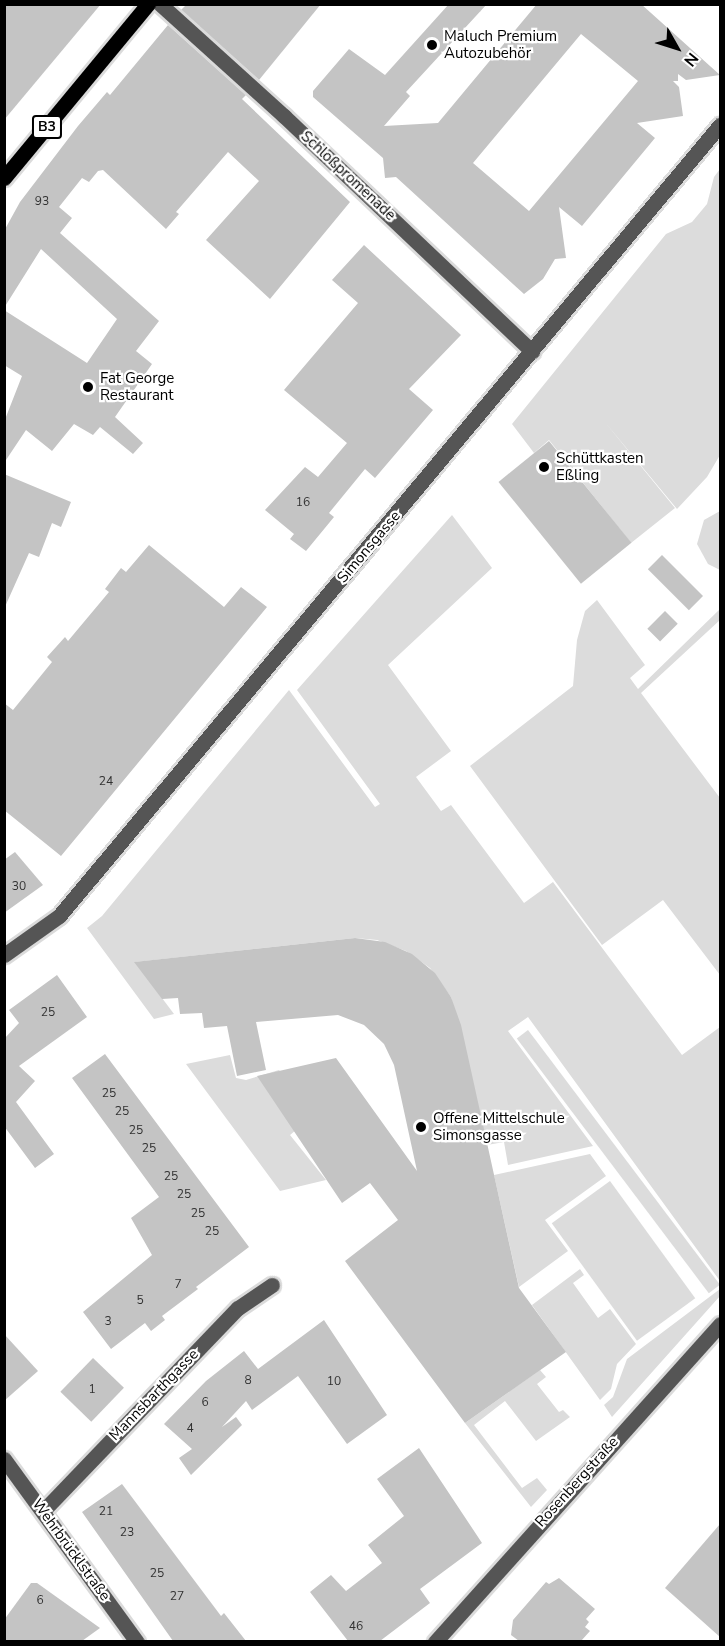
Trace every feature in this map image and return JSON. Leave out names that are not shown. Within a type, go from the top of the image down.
[{"type":"main road","name":"B3","points":[[4,178],[148,4]]},
{"type":"street","name":"Schloßpromenade","points":[[160,4],[284,116],[532,351]]},
{"type":"street","name":"Simonsgasse","points":[[4,955],[59,916],[720,125]]},
{"type":"street","name":"Mannsbarthgasse","points":[[43,1511],[238,1308],[272,1285]]},
{"type":"street","name":"Rosenbergstraße","points":[[435,1641],[720,1324]]},
{"type":"street","name":"Wehrbrücklstraße","points":[[4,1459],[137,1641]]},
{"type":"shaded area","points":[[720,169],[720,455],[707,477],[677,509],[604,421],[675,508],[631,543],[549,440],[534,453],[512,424],[666,234],[692,222],[707,204],[714,177]]},
{"type":"shaded area","points":[[720,511],[720,570],[708,564],[697,544],[704,520]]},
{"type":"shaded area","points":[[452,515],[492,568],[388,665],[451,751],[416,777],[441,811],[451,805],[524,903],[553,882],[682,1055],[720,1027],[720,1281],[528,1017],[508,1031],[593,1146],[508,1165],[504,1142],[487,1145],[451,997],[430,968],[406,951],[377,940],[355,938],[135,962],[174,1014],[154,1019],[87,928],[102,916],[289,690],[375,807],[380,804],[297,690]]},
{"type":"shaded area","points":[[597,600],[645,665],[630,678],[638,689],[720,609],[720,620],[641,693],[720,798],[720,975],[663,900],[602,945],[470,766],[573,686],[577,640],[585,611]]},
{"type":"shaded area","points":[[528,1030],[720,1285],[709,1293],[517,1038]]},
{"type":"shaded area","points":[[230,1055],[236,1078],[246,1080],[279,1070],[286,1078],[296,1130],[290,1135],[326,1180],[280,1191],[186,1064]]},
{"type":"shaded area","points":[[590,1154],[606,1176],[545,1220],[568,1251],[519,1287],[494,1175]]},
{"type":"shaded area","points":[[610,1181],[695,1298],[637,1341],[552,1223]]},
{"type":"shaded area","points":[[580,1269],[584,1275],[573,1283],[598,1318],[610,1309],[636,1344],[617,1364],[611,1389],[600,1400],[532,1305]]},
{"type":"shaded area","points":[[720,1289],[720,1296],[612,1417],[604,1405],[613,1397],[627,1359]]},
{"type":"shaded area","points":[[540,1370],[546,1377],[537,1384],[559,1412],[563,1410],[570,1417],[536,1441],[505,1401],[474,1425],[522,1488],[537,1478],[547,1490],[531,1507],[465,1423]]},
{"type":"building","points":[[4,4],[101,4],[4,120]]},
{"type":"building","points":[[187,4],[321,4],[259,80],[181,10]]},
{"type":"building","points":[[449,4],[487,4],[406,92],[410,96],[384,126],[438,123],[537,4],[641,4],[720,75],[686,80],[678,74],[678,81],[673,81],[679,87],[683,116],[637,123],[655,138],[582,226],[559,207],[566,258],[555,259],[543,279],[524,294],[396,177],[385,178],[383,158],[313,97],[313,91],[349,49],[385,75]],"holes":[[[581,34],[638,81],[529,211],[473,163]]]},
{"type":"building","points":[[168,25],[246,95],[242,99],[350,202],[270,299],[206,240],[259,181],[228,152],[176,212],[179,214],[166,229],[103,170],[98,171],[89,182],[82,178],[59,207],[72,218],[60,233],[159,321],[136,351],[152,364],[115,417],[143,443],[133,454],[100,427],[93,435],[74,424],[52,451],[26,430],[4,463],[4,422],[22,376],[4,365],[4,310],[87,363],[117,319],[41,249],[4,308],[4,231],[20,202],[78,126],[107,92],[110,95]]},
{"type":"building","points":[[364,245],[461,335],[409,389],[433,410],[375,478],[365,469],[329,513],[334,517],[306,551],[290,539],[294,534],[265,510],[305,467],[318,477],[347,443],[284,390],[358,303],[332,280]]},
{"type":"building","name":"Schüttkasten Eßling","points":[[549,441],[631,543],[581,584],[498,482]]},
{"type":"building","points":[[4,474],[71,502],[61,527],[52,523],[39,557],[29,553],[4,609]]},
{"type":"building","points":[[149,545],[224,607],[241,587],[267,607],[61,856],[4,810],[4,703],[13,710],[52,662],[47,657],[65,637],[68,641],[109,592],[105,589],[121,568],[126,572]]},
{"type":"building","points":[[662,555],[703,596],[689,610],[648,569]]},
{"type":"building","points":[[665,611],[678,624],[660,641],[647,629]]},
{"type":"building","points":[[15,852],[43,885],[4,913],[4,860]]},
{"type":"building","points":[[355,938],[385,942],[412,954],[435,973],[451,997],[461,1025],[519,1288],[566,1352],[465,1423],[345,1261],[398,1220],[370,1183],[342,1203],[257,1076],[336,1058],[417,1171],[394,1065],[384,1044],[364,1025],[338,1015],[256,1022],[266,1070],[237,1076],[227,1026],[204,1028],[202,1013],[180,1014],[178,998],[162,999],[134,962]]},
{"type":"building","points":[[57,975],[87,1017],[19,1066],[35,1081],[16,1102],[54,1154],[35,1168],[4,1126],[4,1039],[19,1023],[9,1010]]},
{"type":"building","points":[[105,1054],[249,1247],[162,1316],[165,1320],[151,1331],[145,1323],[111,1349],[83,1312],[152,1255],[131,1218],[159,1197],[72,1078]]},
{"type":"building","points":[[324,1320],[387,1415],[347,1444],[298,1376],[252,1410],[246,1401],[222,1427],[236,1417],[242,1425],[191,1475],[179,1458],[192,1449],[164,1424],[206,1381],[244,1351],[258,1369]]},
{"type":"building","points":[[4,1334],[38,1371],[4,1401]]},
{"type":"building","points":[[93,1358],[124,1388],[91,1422],[60,1392]]},
{"type":"building","points":[[419,1448],[482,1543],[420,1589],[430,1603],[380,1641],[348,1641],[310,1592],[331,1575],[346,1591],[382,1563],[368,1545],[404,1516],[377,1479]]},
{"type":"building","points":[[122,1484],[221,1616],[224,1613],[246,1641],[173,1641],[82,1512]]},
{"type":"building","points":[[720,1524],[720,1637],[665,1588]]},
{"type":"building","points":[[559,1578],[595,1609],[586,1619],[589,1622],[585,1627],[590,1631],[581,1641],[519,1641],[511,1635],[513,1620],[546,1582],[549,1584]]},
{"type":"building","points":[[31,1583],[37,1583],[100,1628],[82,1641],[4,1641],[4,1620]]},
{"type":"place","name":"Maluch Premium Autozubehör","points":[[432,45]]},
{"type":"place","name":"Fat George Restaurant","points":[[88,387]]},
{"type":"place","name":"Schüttkasten Eßling","points":[[544,467]]},
{"type":"place","name":"Offene Mittelschule Simonsgasse","points":[[421,1127]]}]
